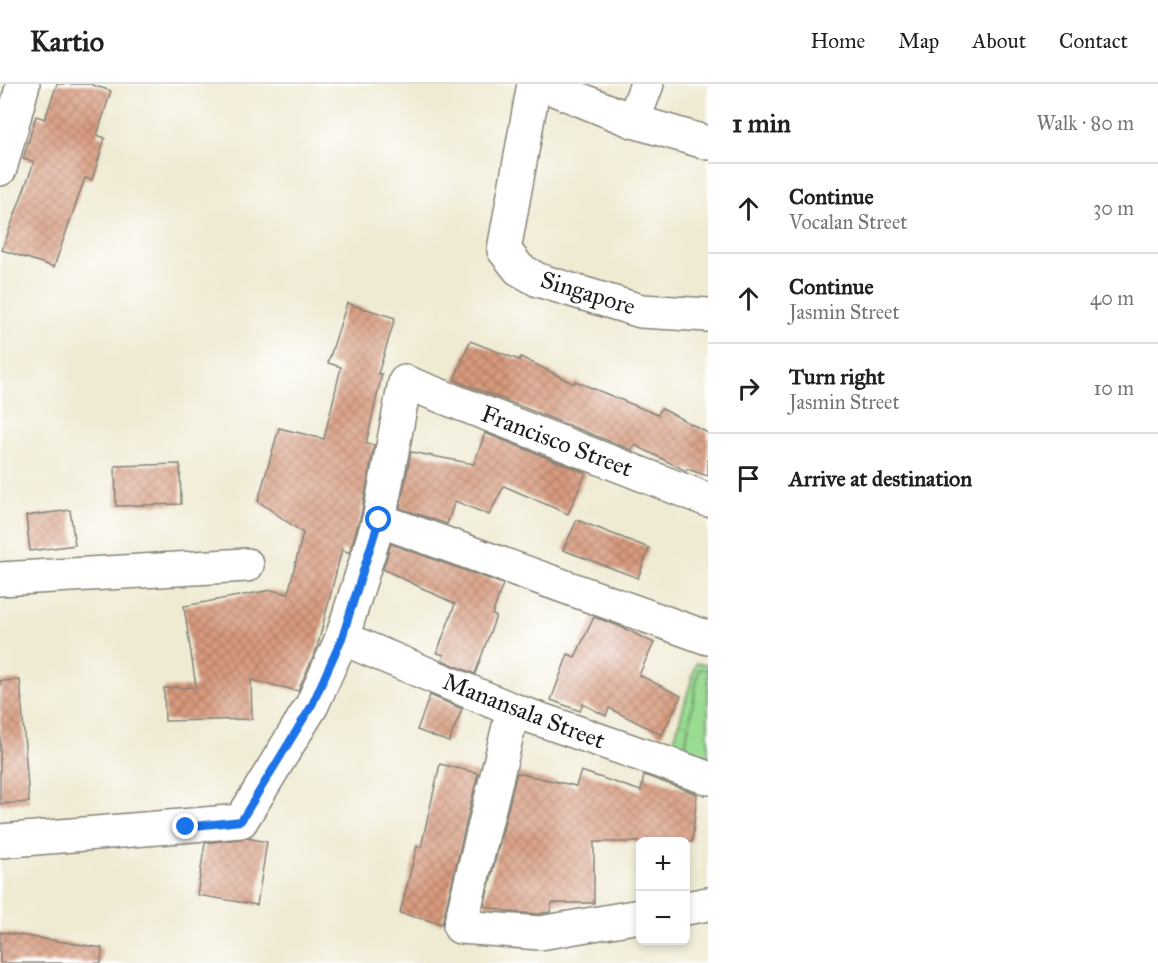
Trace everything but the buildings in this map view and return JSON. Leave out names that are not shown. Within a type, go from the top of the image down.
[{"type":"street","points":[[0,169],[24,84]]},
{"type":"street","name":"Singapore","points":[[534,84],[504,250],[519,269],[538,280],[641,311],[708,315]]},
{"type":"street","points":[[542,84],[633,121],[708,143]]},
{"type":"street","points":[[633,121],[648,84]]},
{"type":"street","name":"Francisco Street","points":[[379,520],[405,382],[708,500]]},
{"type":"street","points":[[0,841],[241,821],[312,705],[342,638],[379,520],[708,638]]},
{"type":"street","points":[[1,571],[247,565]]},
{"type":"street","name":"Manansala Street","points":[[342,638],[513,710],[708,778]]},
{"type":"street","points":[[513,710],[460,927],[540,933],[636,917]]},
{"type":"street","points":[[690,907],[708,904]]},
{"type":"green space","points":[[696,663],[708,665],[708,768],[669,758]]},
{"type":"green space","points":[[699,669],[708,670],[708,757],[684,753]]},
{"type":"route","points":[[186,827],[241,821],[312,705],[342,638],[379,520]]}]
